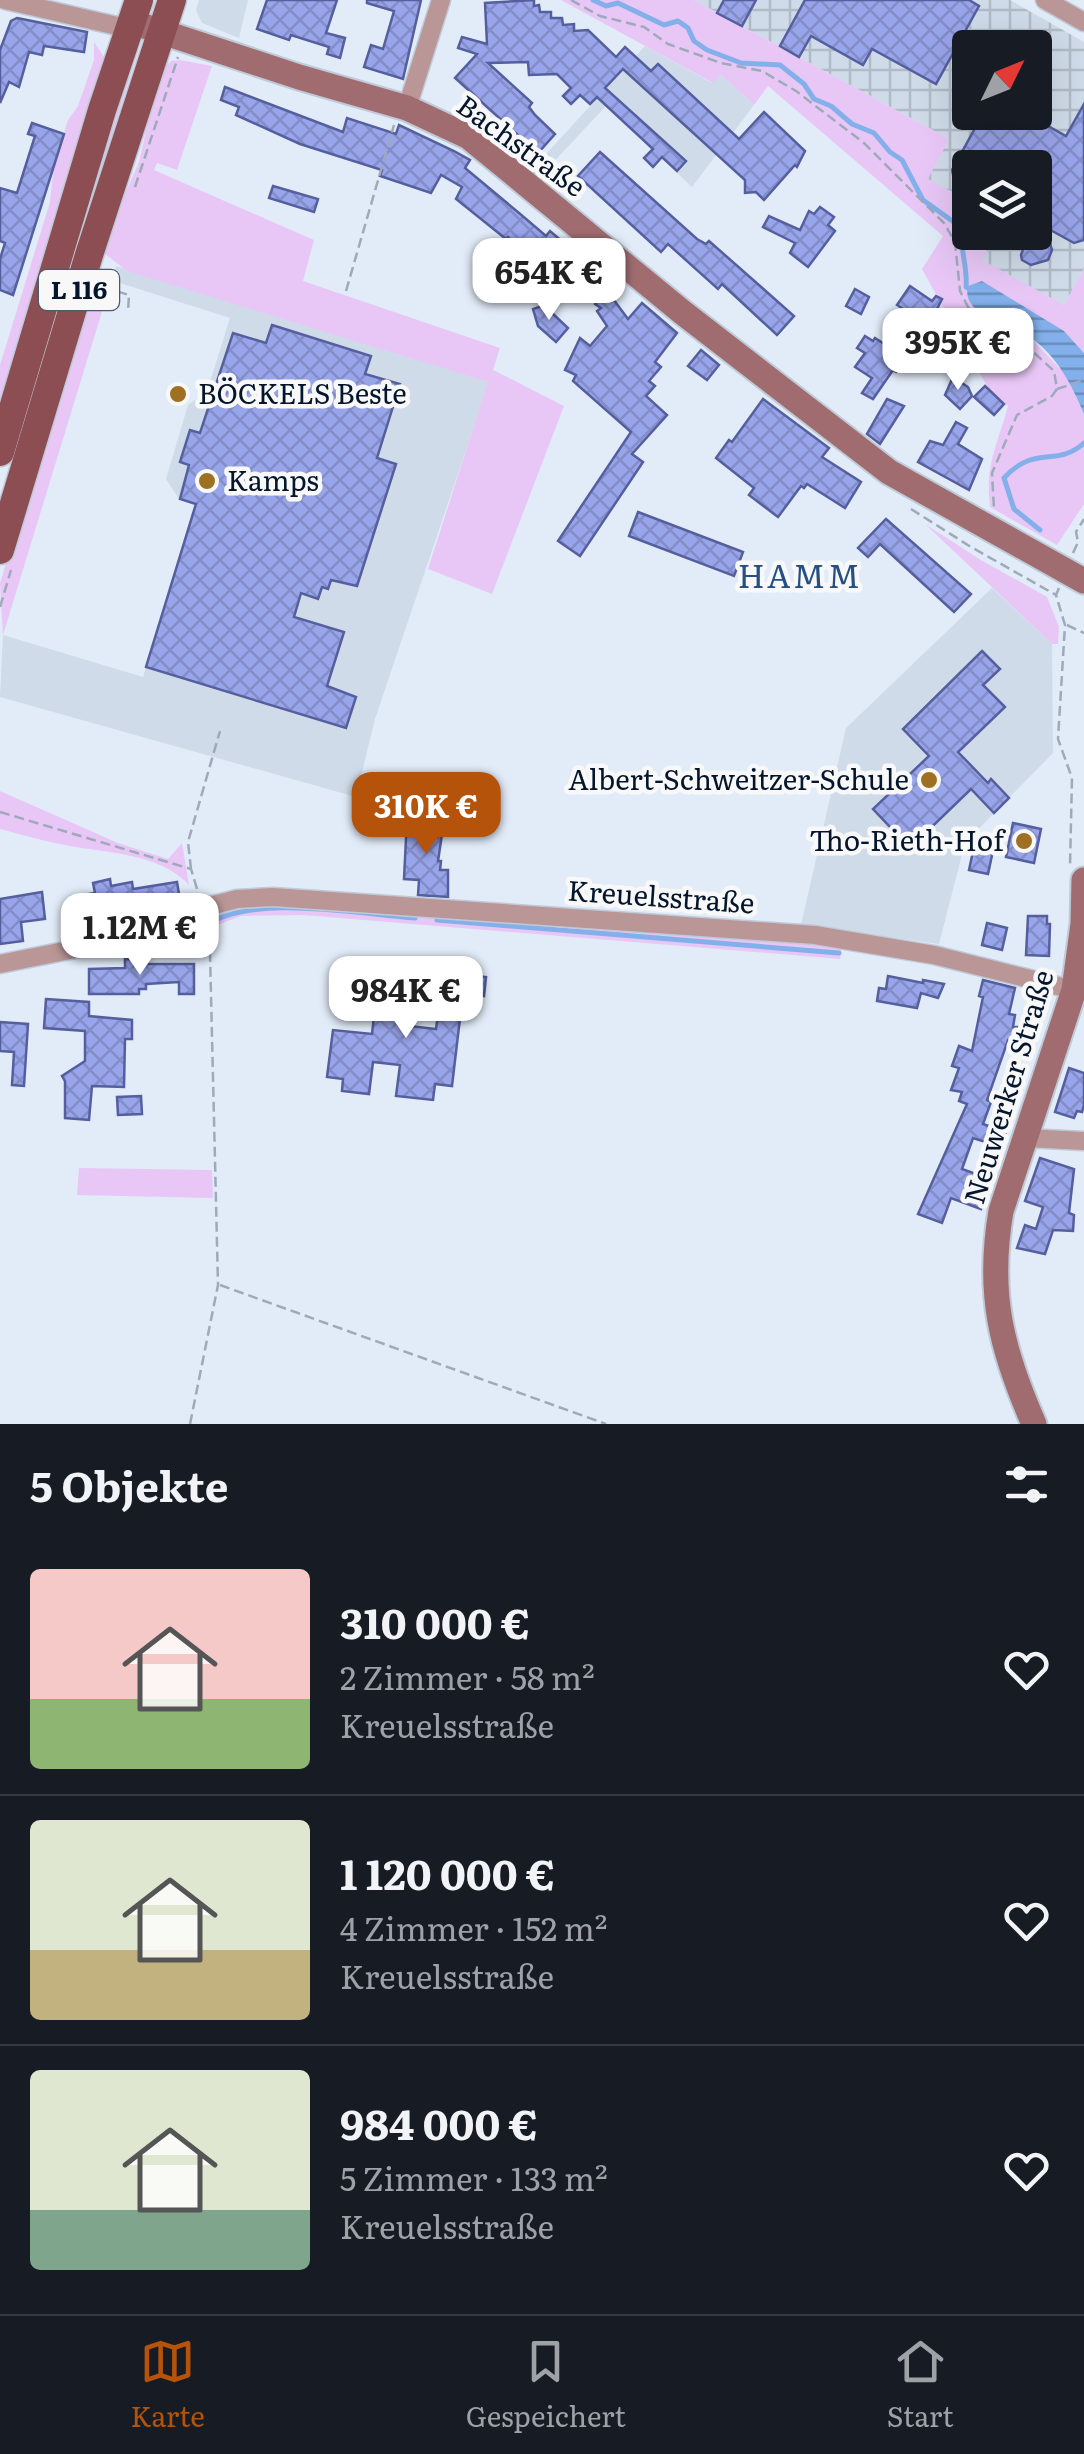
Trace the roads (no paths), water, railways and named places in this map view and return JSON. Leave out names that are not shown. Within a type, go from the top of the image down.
[{"type":"main road","name":"L 116","points":[[0,550],[89,255],[172,0]]},
{"type":"main road","name":"L 116","points":[[0,452],[135,12]]},
{"type":"street","name":"Bachstraße","points":[[6,0],[117,26],[135,12],[162,31],[298,77],[407,108],[469,137],[682,312],[889,472],[1068,582]]},
{"type":"street","points":[[407,108],[442,0]]},
{"type":"street","points":[[1045,0],[1084,22]]},
{"type":"street","name":"Neuwerker Straße","points":[[1034,1424],[1014,1374],[994,1290],[995,1248],[1001,1211],[1079,989],[1083,924],[1077,878]]},
{"type":"street","name":"Kreuelsstraße","points":[[0,964],[160,932],[237,900],[273,896],[815,935],[934,955],[1079,989]]},
{"type":"street","points":[[1026,1138],[1084,1140]]},
{"type":"water","points":[[982,281],[1064,331],[1084,353],[1084,414],[1063,372],[1040,345],[972,305],[968,286]]},
{"type":"waterway","points":[[593,0],[606,6],[618,3],[664,25],[678,21],[707,50],[741,63],[780,65],[804,84],[814,99],[831,106],[852,124],[874,133],[902,160],[923,200],[962,228],[966,287],[972,290]]},
{"type":"waterway","points":[[1040,530],[1014,509],[1004,478],[1026,462],[1064,454],[1084,443]]},
{"type":"waterway","points":[[204,926],[225,916],[277,908],[415,918]]},
{"type":"waterway","points":[[437,920],[839,953]]},
{"type":"place","name":"BÖCKELS Beste","points":[[178,394]]},
{"type":"place","name":"Kamps","points":[[207,481]]},
{"type":"place","name":"Albert-Schweitzer-Schule","points":[[929,780]]},
{"type":"place","name":"Tho-Rieth-Hof","points":[[1024,841]]},
{"type":"district","name":"HAMM","points":[[800,577]]}]
